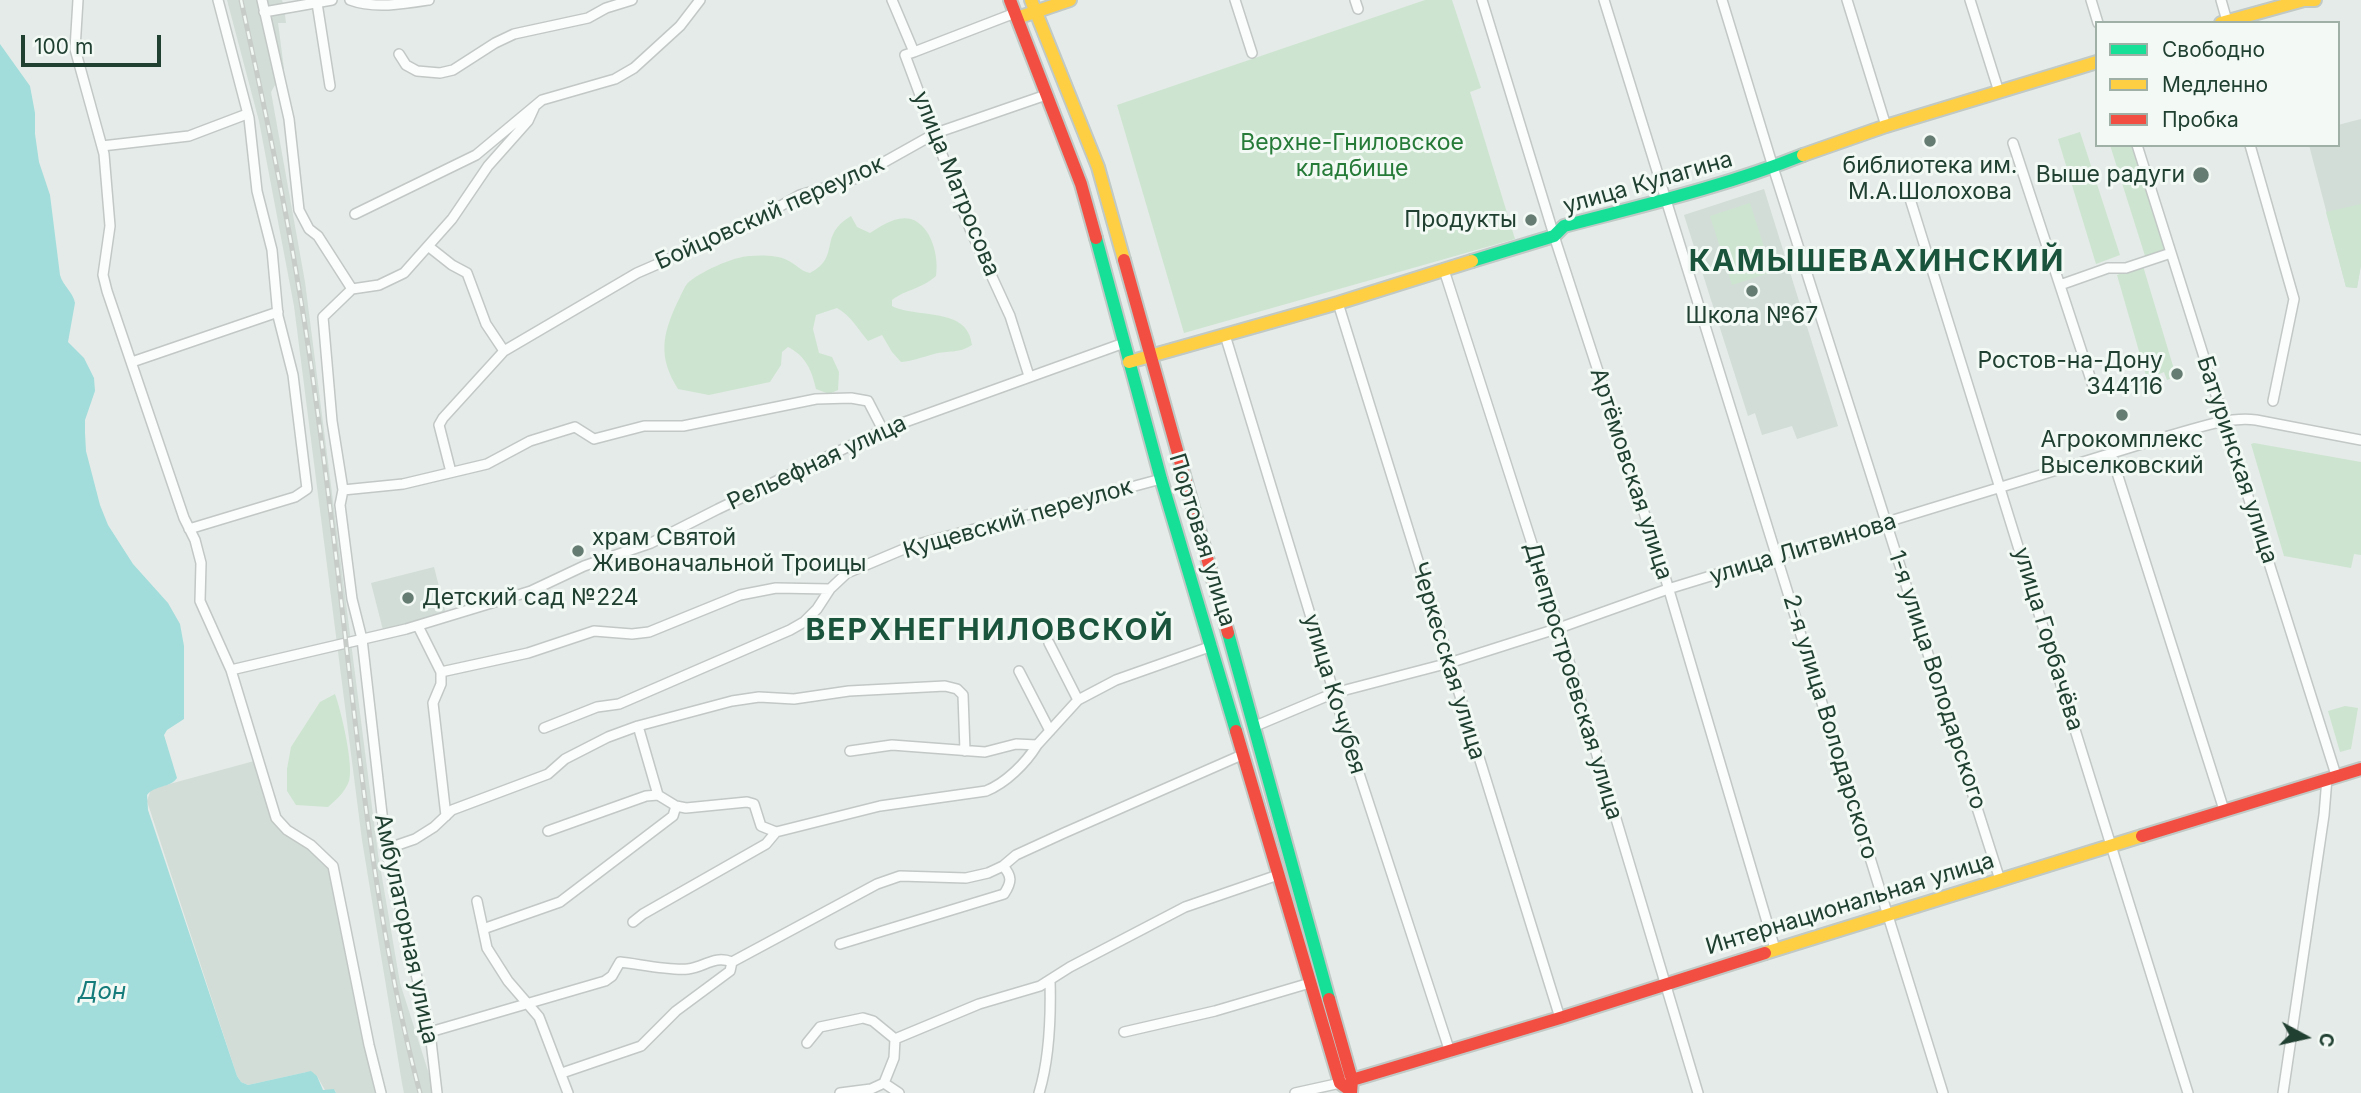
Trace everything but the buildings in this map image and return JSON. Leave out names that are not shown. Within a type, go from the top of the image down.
[{"type":"main road","name":"Портовая улица","points":[[1010,0],[1081,184],[1161,479],[1278,875],[1311,983],[1348,1087]]},
{"type":"main road","points":[[1016,16],[1033,6],[1070,0]]},
{"type":"main road","points":[[2228,21],[2315,0]]},
{"type":"main road","name":"Портовая улица","points":[[1033,6],[1098,167],[1253,727],[1348,1087]]},
{"type":"main road","name":"улица Кулагина","points":[[1129,362],[1338,303],[1554,236],[1564,226],[1665,201],[1773,167],[1886,126],[2095,63]]},
{"type":"main road","points":[[1087,208],[1093,196],[1107,199]]},
{"type":"main road","name":"Интернациональная улица","points":[[1348,1087],[1775,948],[2361,769]]},
{"type":"street","points":[[78,0],[75,49],[102,146],[110,226],[103,275],[177,499],[201,563],[201,601],[231,670],[276,818],[333,866],[381,1093]]},
{"type":"street","points":[[189,529],[295,497],[307,489],[293,375],[278,312],[272,250],[257,191],[247,114],[218,0]]},
{"type":"street","points":[[262,0],[289,120],[299,210],[309,229],[318,236],[352,289],[379,285],[404,273],[453,219],[488,166],[528,121],[534,107]]},
{"type":"street","points":[[264,12],[332,0]]},
{"type":"street","points":[[356,1],[386,5],[429,0]]},
{"type":"street","points":[[399,54],[406,65],[418,71],[440,73],[453,70],[514,34],[588,18],[604,4],[632,0]]},
{"type":"street","points":[[355,214],[476,155],[542,100],[615,79],[634,68],[680,26],[701,0]]},
{"type":"street","name":"улица Матросова","points":[[892,0],[914,52],[905,55],[970,229],[1010,316],[1029,376]]},
{"type":"street","points":[[1235,0],[1252,53]]},
{"type":"street","name":"Артёмовская улица","points":[[1482,0],[1554,236],[1668,589],[1775,948]]},
{"type":"street","name":"2-я улица Володарского","points":[[1604,0],[1943,1093]]},
{"type":"street","name":"1-я улица Володарского","points":[[1722,0],[2000,880]]},
{"type":"street","points":[[1847,0],[1886,126]]},
{"type":"street","points":[[1970,0],[1999,92]]},
{"type":"street","points":[[2091,0],[2097,21]]},
{"type":"street","points":[[2221,0],[2224,21]]},
{"type":"street","points":[[317,3],[330,86]]},
{"type":"street","points":[[914,52],[1016,16]]},
{"type":"street","name":"Бойцовский переулок","points":[[451,472],[439,425],[504,351],[637,273],[711,242],[800,195],[854,179],[936,133],[1046,95]]},
{"type":"street","points":[[102,146],[189,136],[247,114]]},
{"type":"street","points":[[2013,144],[2094,389]]},
{"type":"street","name":"Батуринская улица","points":[[2138,147],[2225,421],[2332,777]]},
{"type":"street","points":[[2251,147],[2294,299],[2273,401]]},
{"type":"street","name":"улица Горбачёва","points":[[1906,186],[2188,1093]]},
{"type":"street","points":[[428,246],[452,265],[467,272],[486,324],[504,351]]},
{"type":"street","points":[[2060,285],[2108,268],[2126,268],[2171,253]]},
{"type":"street","name":"Днепростроевская улица","points":[[1444,270],[1559,628],[1698,1093]]},
{"type":"street","name":"Амбулаторная улица","points":[[352,289],[323,317],[332,421],[343,490],[340,505],[352,599],[362,639],[386,849],[430,1032],[437,1093]]},
{"type":"street","name":"Черкесская улица","points":[[1338,303],[1560,1018]]},
{"type":"street","points":[[132,362],[278,312]]},
{"type":"street","name":"улица Кочубея","points":[[1225,335],[1334,693],[1450,1052]]},
{"type":"street","name":"Рельефная улица","points":[[231,670],[418,626],[531,591],[584,566],[651,543],[883,430],[1124,342]]},
{"type":"street","points":[[343,490],[403,484],[487,464],[530,442],[575,427],[594,439],[644,426],[683,426],[816,399],[851,398],[868,401],[883,430]]},
{"type":"street","name":"улица Литвинова","points":[[1253,727],[1334,693],[1449,663],[1668,589],[2225,421],[2244,418],[2361,440]]},
{"type":"street","points":[[2111,454],[2224,810]]},
{"type":"street","name":"Кущевский переулок","points":[[544,728],[597,707],[619,704],[790,630],[804,622],[817,609],[830,589],[847,573],[911,546],[1161,479]]},
{"type":"street","points":[[441,672],[528,653],[594,631],[632,634],[649,632],[740,595],[776,588],[830,589]]},
{"type":"street","points":[[418,626],[441,672],[441,684],[433,704],[446,816]]},
{"type":"street","points":[[1049,643],[1078,700]]},
{"type":"street","points":[[638,726],[658,794],[676,806],[685,808],[747,802],[754,804],[761,826],[776,832],[880,806],[986,791],[997,787],[1030,757],[1037,745],[1078,700],[1116,680],[1212,646]]},
{"type":"street","points":[[1019,671],[1050,731]]},
{"type":"street","points":[[386,849],[415,839],[435,827],[452,810],[548,774],[565,760],[608,737],[638,726],[732,701],[759,697],[794,699],[849,691],[945,686],[957,689],[963,695],[965,751]]},
{"type":"street","points":[[850,751],[892,744],[985,752],[1016,744],[1037,745]]},
{"type":"street","points":[[562,1073],[641,1046],[676,1011],[730,971],[732,962],[877,884],[900,876],[966,878],[988,873],[1003,866],[1016,855],[1244,754]]},
{"type":"street","points":[[2283,1093],[2332,777]]},
{"type":"street","points":[[548,831],[658,794]]},
{"type":"street","points":[[483,929],[560,902],[673,816],[676,806]]},
{"type":"street","points":[[633,922],[766,844],[776,832]]},
{"type":"street","points":[[839,944],[1004,894],[1010,884],[1010,874],[1003,866]]},
{"type":"street","points":[[895,1038],[979,1004],[1040,986],[1185,907],[1278,875]]},
{"type":"street","points":[[477,901],[487,948],[508,981],[539,1017],[569,1093]]},
{"type":"street","points":[[430,1032],[605,981],[612,976],[620,962],[689,969],[723,958],[732,962]]},
{"type":"street","points":[[1039,1093],[1045,1074],[1049,1033],[1050,980]]},
{"type":"street","points":[[1124,1032],[1215,1011],[1311,983]]},
{"type":"street","points":[[807,1043],[820,1027],[863,1018],[873,1021],[895,1038]]},
{"type":"street","points":[[840,1093],[871,1089],[884,1083],[894,1058],[895,1038]]},
{"type":"street","points":[[884,1083],[899,1093]]},
{"type":"street","points":[[1295,1093],[1348,1087]]},
{"type":"shaded area","points":[[227,0],[282,0],[284,7],[286,23],[278,23],[284,69],[271,92],[305,282],[378,854],[400,983],[435,1093],[404,1093],[402,1083],[362,840],[294,306],[259,121]]},
{"type":"shaded area","points":[[2361,119],[2361,265],[2357,288],[2346,287],[2310,147],[2340,147],[2340,124]]},
{"type":"shaded area","name":"Школа №67","points":[[1764,189],[1838,426],[1797,439],[1792,426],[1762,435],[1755,413],[1748,416],[1684,215]]},
{"type":"shaded area","name":"Детский сад №224","points":[[434,567],[446,614],[383,630],[371,583]]},
{"type":"shaded area","points":[[258,760],[276,818],[333,866],[381,1093],[336,1093],[335,1090],[325,1090],[317,1076],[307,1072],[248,1085],[241,1082],[237,1076],[147,801],[151,789]]},
{"type":"green space","name":"Верхне-Гниловское кладбище","points":[[1425,0],[1452,0],[1481,88],[1470,92],[1515,239],[1184,333],[1117,105]]},
{"type":"green space","points":[[2080,132],[2120,255],[2096,264],[2058,139]]},
{"type":"green space","points":[[2111,147],[2136,147],[2169,252],[2146,259]]},
{"type":"green space","points":[[1750,203],[1772,272],[1732,285],[1710,216]]},
{"type":"green space","points":[[2361,204],[2361,265],[2357,288],[2346,287],[2326,212]]},
{"type":"green space","points":[[851,216],[857,227],[870,233],[889,222],[905,218],[924,228],[935,251],[936,276],[897,296],[892,300],[892,306],[952,319],[961,324],[968,333],[972,345],[958,351],[901,362],[882,335],[868,341],[837,308],[816,315],[813,329],[819,353],[832,357],[839,372],[838,390],[829,394],[816,389],[807,365],[788,347],[782,352],[781,365],[770,382],[709,395],[678,389],[667,367],[664,346],[672,315],[687,284],[717,266],[750,256],[783,258],[810,273],[825,260],[835,231]]},
{"type":"green space","points":[[2143,266],[2176,376],[2167,380],[2164,372],[2147,379],[2117,275]]},
{"type":"green space","points":[[2251,444],[2361,462],[2361,555],[2354,554],[2351,568],[2284,556]]},
{"type":"green space","points":[[335,694],[348,751],[349,781],[343,792],[328,807],[296,805],[287,791],[291,747],[320,702]]},
{"type":"green space","points":[[2345,706],[2358,708],[2351,749],[2340,752],[2328,711]]},
{"type":"water","name":"Дон","points":[[0,44],[30,86],[39,162],[50,195],[60,275],[75,303],[68,342],[84,358],[94,378],[95,391],[85,420],[85,433],[86,451],[100,505],[108,525],[133,564],[168,603],[180,624],[184,646],[184,719],[164,735],[177,778],[147,795],[148,810],[237,1076],[241,1082],[248,1085],[311,1071],[317,1076],[323,1090],[334,1089],[336,1093],[0,1093]]},
{"type":"railway","points":[[241,0],[279,180],[304,319],[322,441],[377,885],[403,1024],[420,1093]]},
{"type":"traffic: fast","points":[[1472,261],[1554,236],[1564,226],[1715,186],[1803,155]]},
{"type":"traffic: fast","points":[[1096,238],[1161,479],[1236,731]]},
{"type":"traffic: fast","points":[[1228,633],[1329,999]]},
{"type":"traffic: slow","points":[[1031,0],[1098,167],[1124,260]]},
{"type":"traffic: slow","points":[[1017,18],[1070,0]]},
{"type":"traffic: slow","points":[[2228,21],[2304,0],[2315,0]]},
{"type":"traffic: slow","points":[[1803,155],[1886,126],[2095,63]]},
{"type":"traffic: slow","points":[[1129,362],[1338,303],[1472,261]]},
{"type":"traffic: slow","points":[[1765,953],[2142,836]]},
{"type":"traffic: jam","points":[[1010,0],[1081,184],[1096,238]]},
{"type":"traffic: jam","points":[[1124,260],[1228,633]]},
{"type":"traffic: jam","points":[[1236,731],[1340,1083],[1351,1091]]},
{"type":"traffic: jam","points":[[2142,836],[2361,769]]},
{"type":"traffic: jam","points":[[1352,1080],[1765,953]]},
{"type":"traffic: jam","points":[[1329,999],[1352,1080],[1351,1093]]},
{"type":"place","name":"библиотека им. М.А.Шолохова","points":[[1930,141]]},
{"type":"place","name":"Выше радуги","points":[[2201,175]]},
{"type":"place","name":"Продукты","points":[[1531,220]]},
{"type":"place","name":"Школа №67","points":[[1752,291]]},
{"type":"place","name":"Ростов-на-Дону 344116","points":[[2177,374]]},
{"type":"place","name":"Агрокомплекс Выселковский","points":[[2122,415]]},
{"type":"place","name":"храм Святой Живоначальной Троицы","points":[[578,551]]},
{"type":"place","name":"Детский сад №224","points":[[408,598]]},
{"type":"district","name":"КАМЫШЕВАХИНСКИЙ","points":[[1877,262]]},
{"type":"district","name":"ВЕРХНЕГНИЛОВСКОЙ","points":[[990,631]]}]
